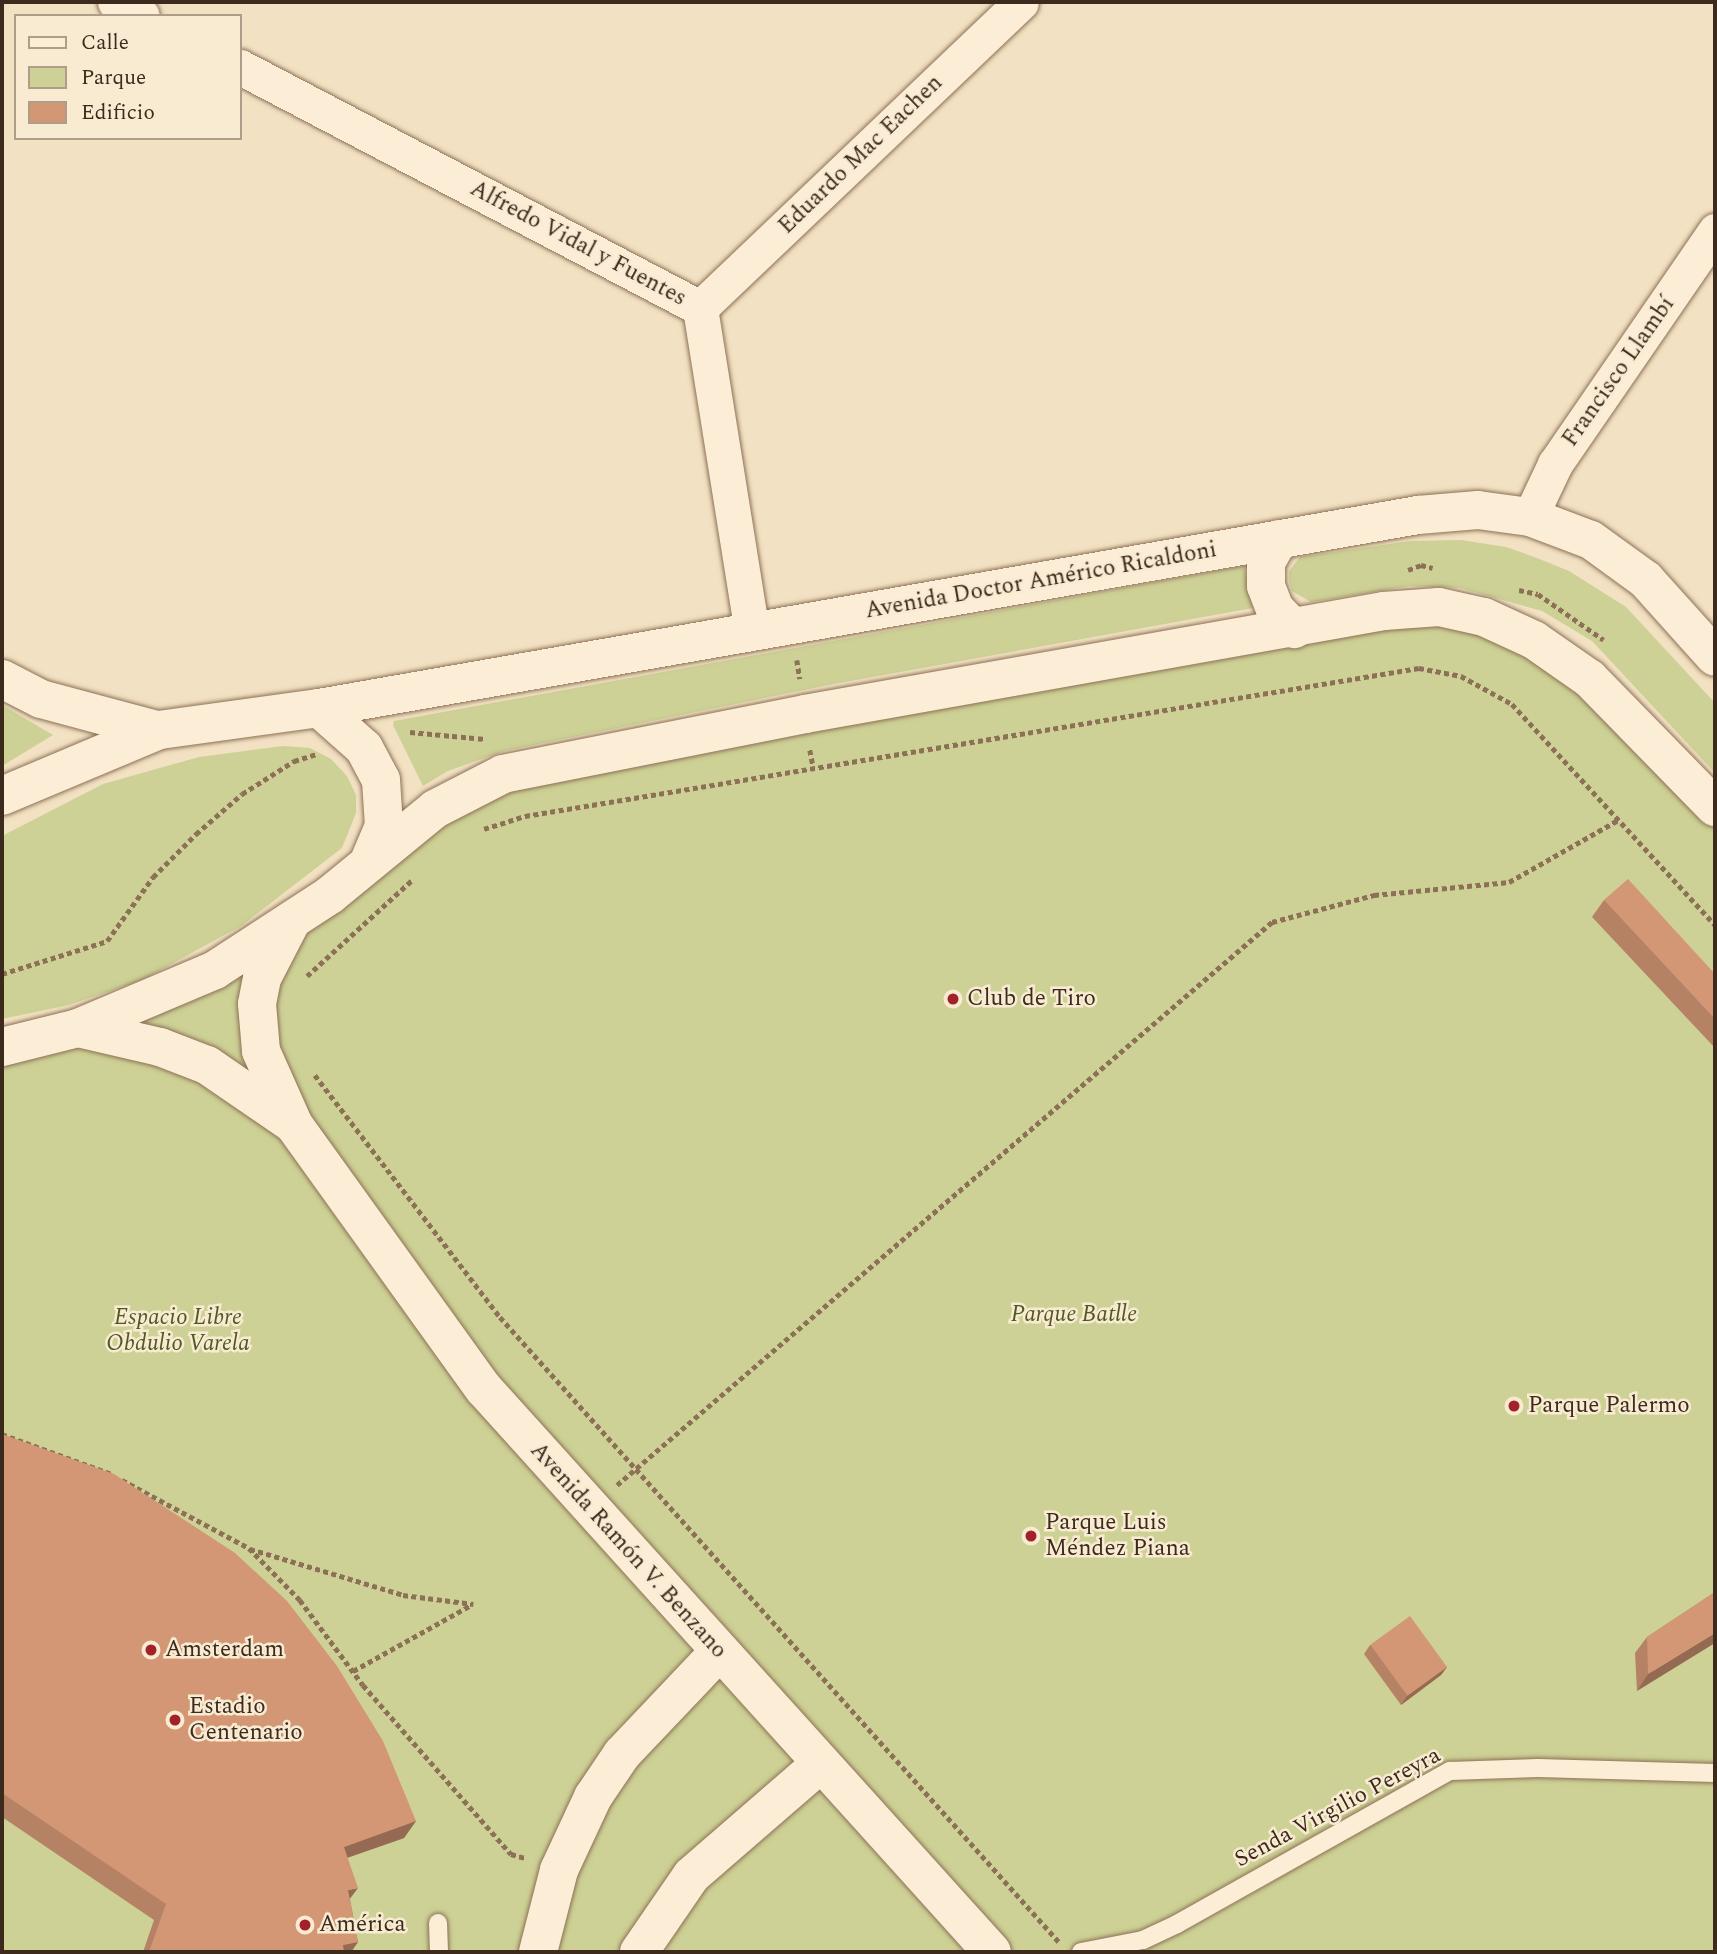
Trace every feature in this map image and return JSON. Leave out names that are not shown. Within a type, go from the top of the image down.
[{"type":"street","points":[[115,2],[138,14]]},
{"type":"street","name":"Eduardo Mac Eachen","points":[[700,308],[1021,2]]},
{"type":"street","name":"Alfredo Vidal y Fuentes","points":[[242,68],[700,308],[752,631]]},
{"type":"street","name":"Francisco Llambí","points":[[1530,517],[1555,464],[1715,231]]},
{"type":"street","name":"Avenida Doctor Américo Ricaldoni","points":[[2,796],[159,730],[319,708],[1418,514],[1478,510],[1530,517],[1591,540],[1646,580],[1711,644]]},
{"type":"street","points":[[1279,539],[1266,562],[1266,586],[1275,609],[1294,629]]},
{"type":"street","points":[[2,1047],[78,1028],[215,970],[293,919],[462,792],[539,765],[1384,611],[1439,607],[1484,617],[1534,640],[1590,679],[1715,807]]},
{"type":"street","points":[[2,679],[41,699],[159,730]]},
{"type":"street","points":[[319,708],[364,748],[381,780],[384,826],[369,861]]},
{"type":"street","name":"Avenida Ramón V. Benzano","points":[[293,919],[262,978],[257,1004],[261,1051],[294,1125],[462,1362],[718,1653],[992,1952]]},
{"type":"street","name":"Avenida Ramón V. Benzano","points":[[78,1028],[160,1046],[206,1065],[246,1088],[294,1125]]},
{"type":"street","points":[[538,1952],[559,1870],[573,1833],[622,1754],[718,1653]]},
{"type":"street","points":[[639,1952],[692,1875],[820,1764]]},
{"type":"lane","name":"Senda Virgilio Pereyra","points":[[1081,1952],[1143,1940],[1177,1924],[1450,1771],[1538,1768],[1715,1773]]},
{"type":"lane","points":[[438,1923],[439,1952]]},
{"type":"path","points":[[476,831],[539,813],[1419,668],[1461,676],[1512,705],[1715,925]]},
{"type":"path","points":[[590,1508],[1272,922],[1374,895],[1509,882],[1618,820]]},
{"type":"path","points":[[300,982],[419,874]]},
{"type":"path","points":[[314,1073],[500,1317],[637,1467],[1068,1952]]},
{"type":"path","points":[[2,1434],[107,1471],[249,1548],[403,1595],[473,1604],[353,1671]]},
{"type":"path","points":[[249,1548],[300,1600],[353,1671],[511,1853],[559,1870]]},
{"type":"green space","points":[[1461,540],[1506,547],[1537,558],[1569,571],[1626,607],[1715,703],[1715,773],[1592,641],[1542,611],[1460,588],[1410,586],[1311,602],[1292,591],[1289,581],[1289,571],[1300,557],[1410,541]]},
{"type":"green space","points":[[1244,566],[1253,608],[834,684],[504,751],[448,771],[423,786],[393,725],[394,721]]},
{"type":"green space","name":"Parque Batlle","points":[[1384,611],[1534,640],[1715,807],[1715,1952],[2,1952],[2,1047],[151,1000],[462,792]]},
{"type":"green space","points":[[2,705],[53,735],[2,766]]},
{"type":"green space","points":[[283,746],[310,748],[331,759],[347,776],[356,795],[356,813],[342,848],[241,926],[142,980],[69,1005],[2,1019],[2,836],[103,784],[199,757]]},
{"type":"building","points":[[1628,879],[1715,974],[1715,1019],[1604,900]]},
{"type":"building","name":"Estadio Centenario","points":[[2,1434],[114,1474],[235,1553],[287,1601],[337,1666],[383,1741],[416,1821],[344,1847],[358,1888],[348,1890],[358,1942],[343,1945],[344,1952],[149,1952],[166,1904],[2,1793]]},
{"type":"building","points":[[1715,1592],[1715,1633],[1648,1674],[1647,1637]]},
{"type":"building","points":[[1410,1616],[1447,1667],[1407,1696],[1370,1645]]},
{"type":"place","name":"Club de Tiro","points":[[953,999]]},
{"type":"place","name":"Parque Palermo","points":[[1514,1406]]},
{"type":"place","name":"Parque Luis Méndez Piana","points":[[1031,1536]]},
{"type":"place","name":"Amsterdam","points":[[151,1650]]},
{"type":"place","name":"Estadio Centenario","points":[[175,1720]]},
{"type":"place","name":"América","points":[[305,1925]]},
{"type":"park label","name":"Espacio Libre Obdulio Varela","points":[[178,1331]]}]
